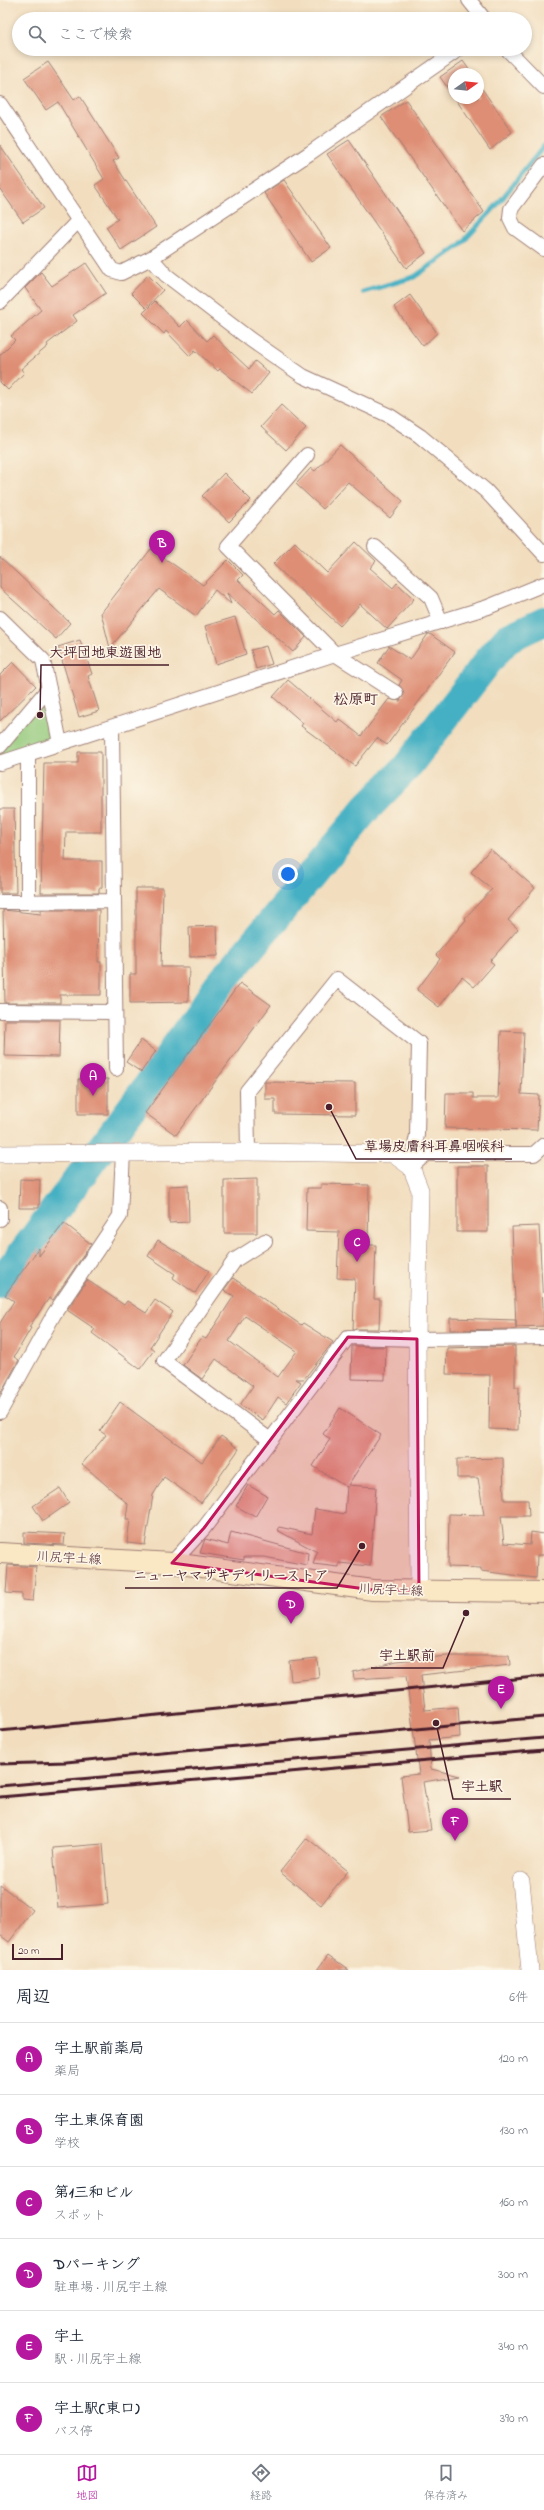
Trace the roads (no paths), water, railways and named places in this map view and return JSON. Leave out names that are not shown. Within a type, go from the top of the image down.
[{"type":"main road","name":"川尻宇土線","points":[[0,1553],[172,1563],[373,1590],[544,1592]]},
{"type":"street","points":[[469,0],[478,12]]},
{"type":"street","points":[[0,104],[112,270],[121,274],[151,258],[310,153],[450,56]]},
{"type":"street","points":[[514,56],[544,87]]},
{"type":"street","points":[[544,165],[510,209],[510,218],[515,228],[544,249]]},
{"type":"street","points":[[0,302],[71,226],[78,221]]},
{"type":"street","points":[[151,258],[166,275],[251,340],[303,376],[390,416],[420,436],[486,491],[544,554]]},
{"type":"street","points":[[307,455],[228,546],[335,654],[396,693]]},
{"type":"street","points":[[374,547],[431,598],[441,622]]},
{"type":"street","points":[[0,763],[112,728],[335,654],[488,607],[544,584]]},
{"type":"street","points":[[0,618],[44,660],[60,743]]},
{"type":"street","points":[[0,746],[49,688]]},
{"type":"street","points":[[112,728],[114,1012],[116,1070]]},
{"type":"street","points":[[28,754],[28,902]]},
{"type":"street","points":[[0,902],[113,901]]},
{"type":"street","points":[[248,1152],[247,1091],[337,978],[419,1042],[417,1135],[411,1168]]},
{"type":"street","points":[[0,1011],[114,1012]]},
{"type":"street","points":[[411,1168],[426,1154],[534,1154],[544,1145]]},
{"type":"street","points":[[0,1412],[54,1314],[120,1216],[123,1152]]},
{"type":"street","points":[[0,1154],[83,1154],[123,1152],[393,1154],[411,1168],[420,1190],[417,1339],[419,1590]]},
{"type":"street","points":[[0,1208],[0,1219]]},
{"type":"street","points":[[265,1241],[234,1260],[164,1361],[270,1440]]},
{"type":"street","points":[[172,1563],[204,1528],[348,1337],[417,1339],[544,1337]]},
{"type":"street","points":[[521,1881],[530,1970]]},
{"type":"waterway","points":[[363,292],[414,277],[459,246],[497,205],[544,146]]},
{"type":"waterway","points":[[0,1283],[148,1086],[219,985],[366,809],[406,768],[489,660],[508,638],[544,621]]},
{"type":"railway","points":[[0,1731],[544,1676]]},
{"type":"railway","points":[[0,1764],[66,1762],[544,1717]]},
{"type":"railway","points":[[0,1786],[544,1738]]},
{"type":"railway","points":[[0,1797],[544,1750]]},
{"type":"place","name":"宇土東保育園","points":[[162,563]]},
{"type":"place","name":"大坪団地東遊園地","points":[[40,715]]},
{"type":"place","name":"宇土駅前薬局","points":[[93,1096]]},
{"type":"place","name":"草場皮膚科耳鼻咽喉科","points":[[329,1107]]},
{"type":"place","name":"第1三和ビル","points":[[357,1262]]},
{"type":"place","name":"ニューヤマザキデイリーストア","points":[[362,1546]]},
{"type":"place","name":"宇土駅前","points":[[466,1613]]},
{"type":"place","name":"Dパーキング","points":[[291,1624]]},
{"type":"place","name":"宇土","points":[[501,1709]]},
{"type":"place","name":"宇土駅","points":[[436,1723]]},
{"type":"place","name":"宇土駅(東口)","points":[[455,1841]]},
{"type":"district","name":"松原町","points":[[356,699]]}]
